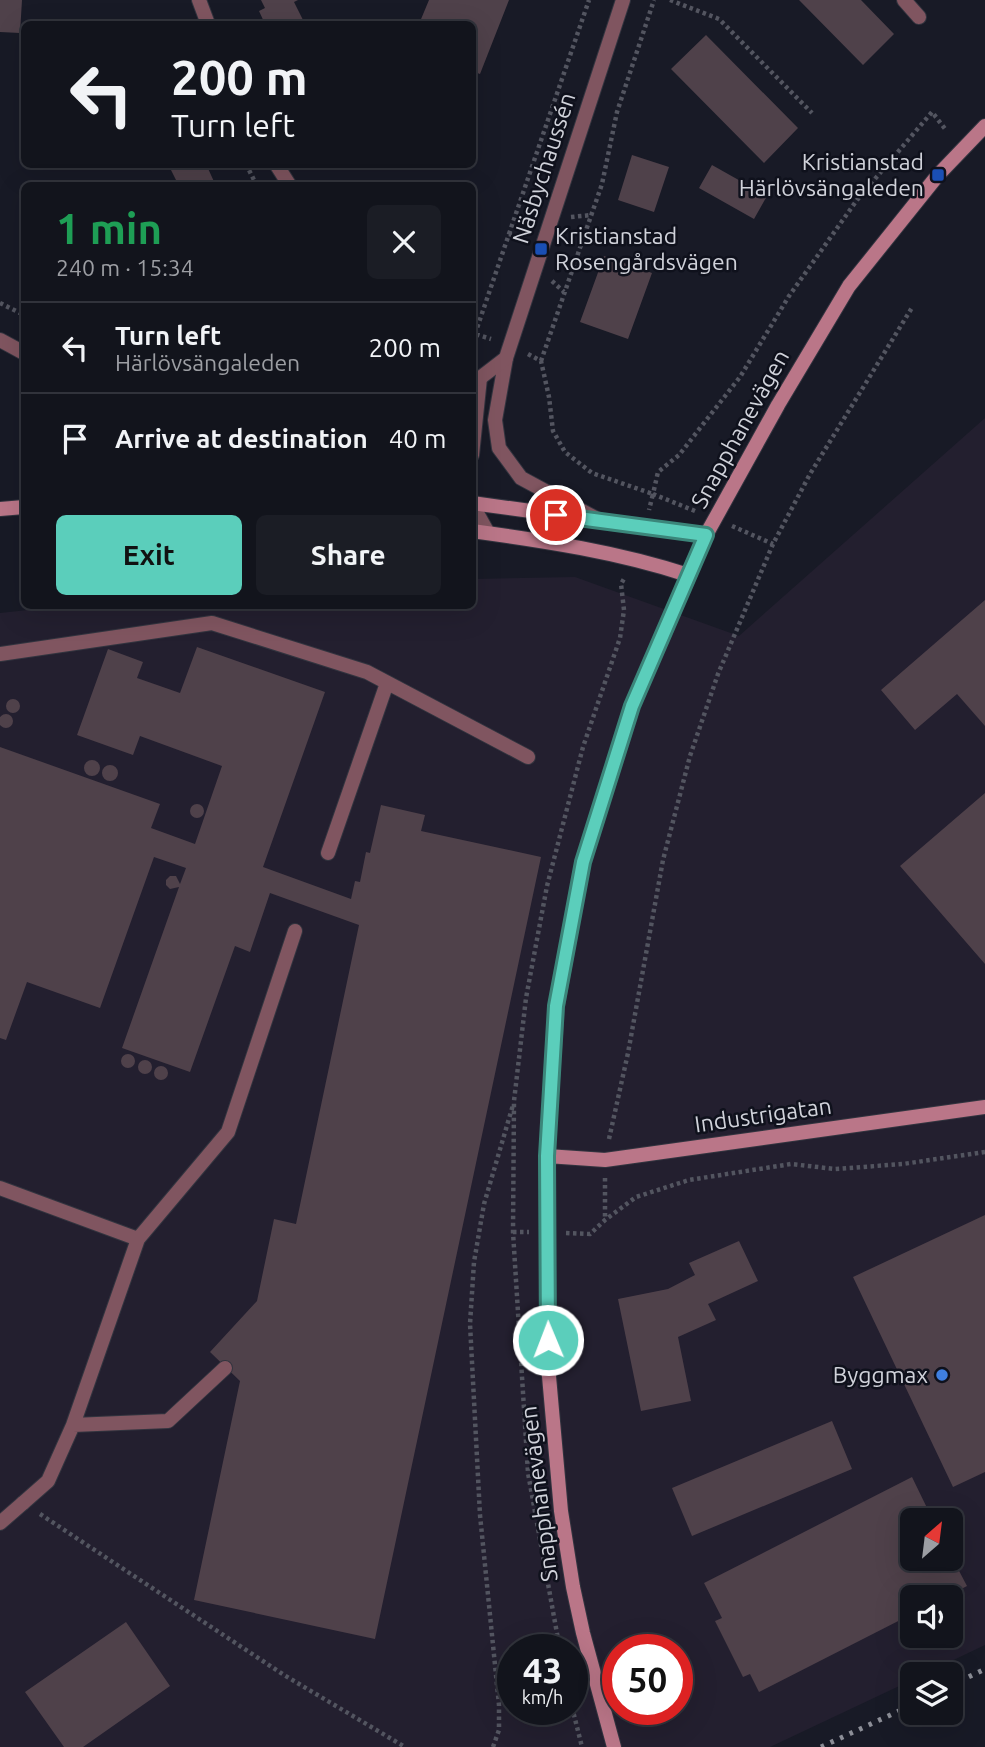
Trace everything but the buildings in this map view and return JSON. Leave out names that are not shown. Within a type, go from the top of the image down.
[{"type":"main road","name":"Snapphanevägen","points":[[614,1747],[583,1633],[561,1511],[548,1365],[547,1156],[556,1006],[583,862],[632,706],[706,535],[778,405],[849,286],[938,176],[985,126]]},
{"type":"main road","points":[[476,504],[706,535]]},
{"type":"main road","points":[[0,509],[21,507]]},
{"type":"main road","points":[[476,531],[534,539],[635,560],[688,575]]},
{"type":"main road","name":"Industrigatan","points":[[547,1156],[605,1160],[985,1107]]},
{"type":"street","points":[[199,0],[207,21]]},
{"type":"street","name":"Näsbychaussén","points":[[597,519],[521,478],[499,448],[495,420],[508,352],[623,0]]},
{"type":"street","points":[[904,0],[919,17]]},
{"type":"street","points":[[0,340],[21,351]]},
{"type":"street","points":[[476,379],[508,352]]},
{"type":"street","points":[[476,511],[488,533]]},
{"type":"street","points":[[0,654],[212,622],[367,672],[528,757]]},
{"type":"street","points":[[328,853],[387,683]]},
{"type":"street","points":[[0,1523],[48,1481],[73,1425],[138,1239],[228,1132],[295,931]]},
{"type":"street","points":[[0,1188],[138,1239]]},
{"type":"street","points":[[73,1425],[168,1421],[225,1368]]},
{"type":"path","points":[[476,331],[589,0]]},
{"type":"path","points":[[653,494],[592,473],[565,452],[552,431],[549,397],[541,360],[592,215],[617,112],[654,0]]},
{"type":"path","points":[[670,0],[719,19],[812,113]]},
{"type":"path","points":[[645,526],[658,472],[679,455],[740,377],[789,296],[857,200],[932,112],[946,130]]},
{"type":"path","points":[[564,217],[592,215]]},
{"type":"path","points":[[509,234],[535,241]]},
{"type":"path","points":[[0,303],[21,314]]},
{"type":"path","points":[[605,1220],[605,1160],[628,1053],[663,860],[690,756],[718,674],[773,544],[810,474],[914,306]]},
{"type":"path","points":[[476,338],[508,352],[541,360]]},
{"type":"path","points":[[493,1747],[499,1730],[499,1704],[480,1515],[470,1324],[474,1262],[484,1204],[514,1101],[526,998],[547,887],[583,747],[620,638],[624,610],[621,584],[635,560]]},
{"type":"path","points":[[513,1232],[590,1234],[636,1197],[689,1180],[791,1164],[835,1169],[904,1164],[985,1152]]},
{"type":"path","points":[[23,1503],[284,1675],[405,1747]]},
{"type":"path","points":[[576,1725],[582,1747]]},
{"type":"shaded area","points":[[985,418],[985,1645],[949,1662],[900,1662],[900,1686],[770,1747],[0,1747],[0,613],[37,609],[476,609],[476,579],[575,577],[739,636]]},
{"type":"railway","points":[[963,1680],[985,1669]]},
{"type":"railway","points":[[821,1747],[900,1711]]},
{"type":"place","name":"Kristianstad Härlövsängaleden","points":[[938,175]]},
{"type":"place","name":"Kristianstad Rosengårdsvägen","points":[[541,249]]},
{"type":"place","name":"Byggmax","points":[[942,1375]]},
{"type":"route","points":[[548,1340],[547,1156],[556,1006],[583,862],[632,706],[706,535],[556,515]]}]
